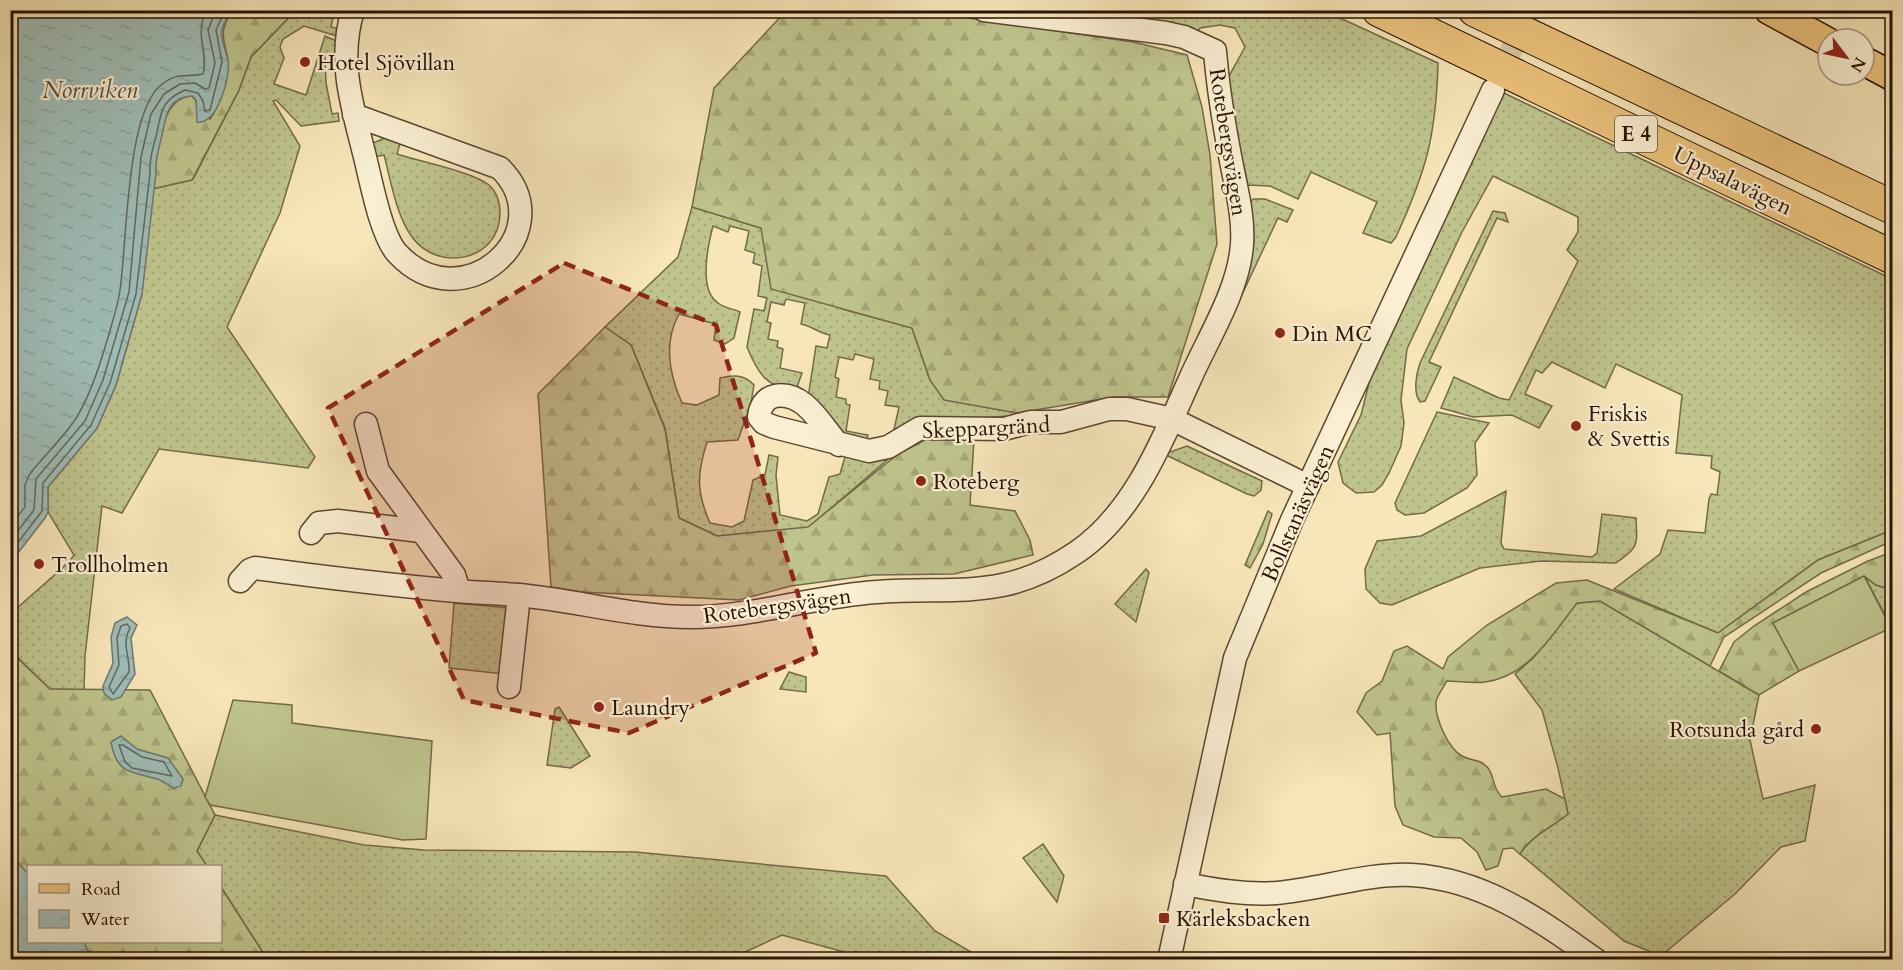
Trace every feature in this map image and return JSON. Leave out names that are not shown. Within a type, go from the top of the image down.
[{"type":"highway","name":"Uppsalavägen","points":[[1379,10],[1893,257]]},
{"type":"highway","name":"Uppsalavägen","points":[[1475,10],[1893,207]]},
{"type":"main road","points":[[1769,10],[1816,35]]},
{"type":"main road","points":[[1876,67],[1893,75]]},
{"type":"street","points":[[353,10],[346,63],[347,89],[377,202],[388,237],[396,252],[411,264],[440,278],[460,279],[477,276],[504,255],[518,226],[521,209],[510,178],[500,168],[354,115]]},
{"type":"street","name":"Rotebergsvägen","points":[[240,581],[255,568],[459,591],[519,595],[639,613],[691,617],[741,614],[865,593],[962,592],[1007,585],[1063,561],[1097,536],[1134,490],[1172,419],[1227,297],[1242,246],[1243,224],[1219,96],[1215,51],[1184,37],[1166,33],[984,10]]},
{"type":"street","name":"Bollstanäsvägen","points":[[1169,960],[1235,658],[1308,486],[1493,90]]},
{"type":"street","name":"Skeppargränd","points":[[839,445],[861,450],[878,450],[920,428],[1004,429],[1030,422],[1068,421],[1118,408],[1172,419]]},
{"type":"street","points":[[1172,419],[1308,486]]},
{"type":"street","points":[[366,424],[378,471],[454,576],[459,591]]},
{"type":"street","points":[[311,533],[319,523],[338,521],[421,531]]},
{"type":"street","points":[[509,687],[519,595]]},
{"type":"street","points":[[1185,884],[1251,894],[1277,893],[1390,875],[1435,878],[1460,883],[1511,903],[1596,960]]},
{"type":"highlighted area","points":[[564,263],[716,325],[816,653],[629,733],[464,700],[328,408]]},
{"type":"green space","points":[[914,10],[1133,42],[1187,55],[1202,107],[1210,155],[1217,244],[1168,397],[1114,397],[1017,413],[944,400],[930,380],[912,328],[771,289],[761,228],[692,207],[714,88],[786,11]]},
{"type":"green space","points":[[232,11],[295,11],[251,57],[239,90],[192,180],[152,189],[160,134],[171,107],[180,99],[192,96],[210,119],[220,100],[227,73],[228,60],[223,35],[225,25]]},
{"type":"green space","points":[[295,11],[334,11],[331,27],[343,30],[340,37],[304,26],[283,39],[280,47],[284,58],[274,84],[306,95],[325,36],[339,42],[337,55],[325,55],[326,83],[332,114],[338,113],[339,121],[301,126],[276,100],[273,101],[300,146],[280,213],[227,327],[315,457],[308,468],[159,449],[122,513],[102,506],[85,656],[84,690],[50,689],[11,651],[11,614],[74,555],[48,512],[48,487],[97,428],[116,385],[142,294],[152,189],[193,179],[239,90],[251,57]]},
{"type":"green space","points":[[1027,11],[1325,11],[1438,63],[1435,112],[1428,153],[1396,237],[1391,243],[1363,233],[1377,202],[1311,172],[1298,199],[1270,186],[1248,185],[1233,122],[1228,78],[1245,47],[1235,28],[1220,25],[1200,28],[1196,35]]},
{"type":"green space","points":[[1504,93],[1892,279],[1892,530],[1818,560],[1718,633],[1614,589],[1660,554],[1668,530],[1705,533],[1709,499],[1711,494],[1717,495],[1720,472],[1711,468],[1712,456],[1676,453],[1682,395],[1616,364],[1605,388],[1552,362],[1542,373],[1536,370],[1525,394],[1552,406],[1539,428],[1512,415],[1473,417],[1441,408],[1454,377],[1499,398],[1509,400],[1578,261],[1567,250],[1578,232],[1578,217],[1493,176],[1462,232],[1407,349],[1401,400],[1404,423],[1401,446],[1389,473],[1382,485],[1374,492],[1356,493],[1343,483],[1338,462],[1361,415],[1374,363]]},
{"type":"green space","points":[[387,137],[401,140],[397,154],[471,176],[492,188],[498,198],[500,214],[497,230],[479,251],[465,257],[451,258],[437,255],[423,248],[412,237],[398,208],[384,155],[369,158],[373,143]]},
{"type":"green space","points":[[1253,199],[1265,199],[1293,210],[1287,222],[1278,218],[1230,320],[1254,240],[1250,203]]},
{"type":"green space","points":[[692,207],[761,228],[842,309],[912,328],[930,380],[944,399],[1017,413],[1010,416],[937,420],[893,434],[899,407],[885,405],[888,391],[879,389],[880,381],[870,379],[874,359],[855,354],[853,360],[839,357],[835,377],[839,379],[836,397],[846,399],[846,404],[850,405],[846,431],[868,435],[866,443],[843,440],[808,398],[816,346],[827,348],[830,335],[801,324],[805,303],[786,299],[784,305],[771,302],[767,322],[771,323],[768,339],[778,341],[777,347],[783,349],[780,368],[802,373],[796,390],[778,386],[765,378],[755,365],[747,347],[754,309],[764,311],[767,298],[758,296],[762,266],[753,263],[755,253],[745,250],[749,231],[730,226],[728,232],[713,226],[706,278],[712,297],[718,303],[740,312],[734,338],[725,344],[714,340],[716,324],[679,314],[669,347],[671,370],[682,403],[697,405],[719,395],[720,378],[738,376],[754,385],[751,403],[738,440],[707,442],[701,464],[700,492],[710,523],[732,527],[744,521],[753,480],[765,475],[769,455],[778,457],[776,475],[780,515],[807,521],[818,514],[829,477],[840,474],[845,457],[887,460],[808,528],[717,536],[679,518],[665,428],[631,345],[605,327],[678,257]]},
{"type":"green space","points":[[1493,211],[1505,213],[1508,222],[1497,218],[1429,362],[1441,367],[1425,401],[1420,402],[1416,389],[1416,378],[1420,363]]},
{"type":"green space","points":[[605,327],[631,345],[665,429],[679,518],[717,536],[808,527],[898,454],[931,437],[974,440],[970,505],[1015,511],[1030,540],[1033,555],[954,574],[873,575],[791,586],[739,600],[581,592],[551,587],[538,394]]},
{"type":"green space","points":[[1437,412],[1489,423],[1475,443],[1477,475],[1467,488],[1424,513],[1405,515],[1397,510],[1395,503]]},
{"type":"green space","points":[[1187,446],[1262,481],[1261,490],[1254,496],[1247,494],[1164,454]]},
{"type":"green space","points":[[1506,491],[1501,543],[1504,549],[1592,557],[1597,553],[1602,514],[1636,518],[1635,544],[1629,553],[1616,563],[1541,561],[1480,568],[1392,605],[1380,603],[1366,589],[1365,569],[1377,541],[1421,536]]},
{"type":"green space","points":[[1268,511],[1272,514],[1263,544],[1250,568],[1245,565]]},
{"type":"green space","points":[[1892,530],[1892,541],[1821,573],[1724,637],[1710,666],[1600,601],[1577,603],[1538,653],[1514,672],[1485,682],[1447,681],[1437,699],[1436,709],[1443,732],[1452,747],[1465,758],[1485,765],[1502,797],[1546,789],[1565,799],[1568,814],[1536,837],[1520,854],[1513,848],[1503,849],[1498,866],[1486,870],[1477,852],[1461,838],[1434,837],[1403,825],[1395,806],[1390,733],[1377,735],[1357,712],[1366,693],[1382,681],[1394,651],[1407,646],[1443,669],[1448,657],[1487,625],[1556,583],[1587,580],[1718,633],[1818,560]]},
{"type":"green space","points":[[1892,552],[1892,590],[1876,585],[1864,576],[1773,623],[1799,671],[1759,695],[1719,671],[1734,642],[1754,626],[1806,592],[1868,561]]},
{"type":"green space","points":[[1146,569],[1149,573],[1136,622],[1115,604]]},
{"type":"green space","points":[[1864,576],[1891,628],[1799,671],[1773,623]]},
{"type":"green space","points":[[1865,577],[1876,585],[1892,590],[1892,628]]},
{"type":"green space","points":[[1600,601],[1759,695],[1750,740],[1763,799],[1815,785],[1805,841],[1781,847],[1735,894],[1661,956],[1624,941],[1520,854],[1536,837],[1568,814],[1542,710],[1515,674],[1534,657],[1577,603]]},
{"type":"green space","points":[[454,603],[510,608],[504,674],[449,668]]},
{"type":"green space","points":[[10,651],[50,689],[150,690],[215,815],[197,851],[206,865],[27,865],[27,873],[10,854]]},
{"type":"green space","points":[[789,672],[806,677],[806,692],[780,689]]},
{"type":"green space","points":[[233,700],[292,705],[292,723],[432,741],[426,839],[403,840],[210,805],[205,797]]},
{"type":"green space","points":[[559,707],[590,756],[571,768],[547,765],[555,709]]},
{"type":"green space","points":[[215,815],[364,845],[424,850],[635,852],[886,876],[935,931],[983,959],[859,959],[844,952],[782,935],[730,959],[267,959],[222,889],[222,865],[206,865],[197,851]]},
{"type":"green space","points":[[1043,844],[1064,876],[1057,902],[1023,858]]},
{"type":"green space","points":[[222,889],[267,959],[107,959],[87,951],[84,943],[222,943]]},
{"type":"water","name":"Norrviken","points":[[11,10],[232,11],[222,29],[228,67],[225,87],[217,108],[204,121],[197,122],[196,100],[192,96],[176,101],[168,111],[156,160],[142,294],[116,385],[97,428],[48,487],[48,512],[45,518],[11,562]]},
{"type":"water","points":[[127,617],[137,625],[131,638],[135,674],[121,697],[112,700],[104,693],[103,686],[113,663],[111,637],[115,623]]},
{"type":"water","points":[[121,736],[137,749],[168,758],[183,779],[181,786],[174,788],[121,766],[111,742]]},
{"type":"water","points":[[10,854],[27,873],[27,943],[84,943],[88,951],[107,959],[11,959]]},
{"type":"tunnel","points":[[1496,83],[1530,10]]},
{"type":"place","name":"Hotel Sjövillan","points":[[305,62]]},
{"type":"place","name":"Din MC","points":[[1280,333]]},
{"type":"place","name":"Friskis & Svettis","points":[[1576,426]]},
{"type":"place","name":"Roteberg","points":[[921,481]]},
{"type":"place","name":"Trollholmen","points":[[39,564]]},
{"type":"place","name":"Laundry","points":[[599,707]]},
{"type":"place","name":"Rotsunda gård","points":[[1816,729]]},
{"type":"place","name":"Kärleksbacken","points":[[1164,918]]}]
